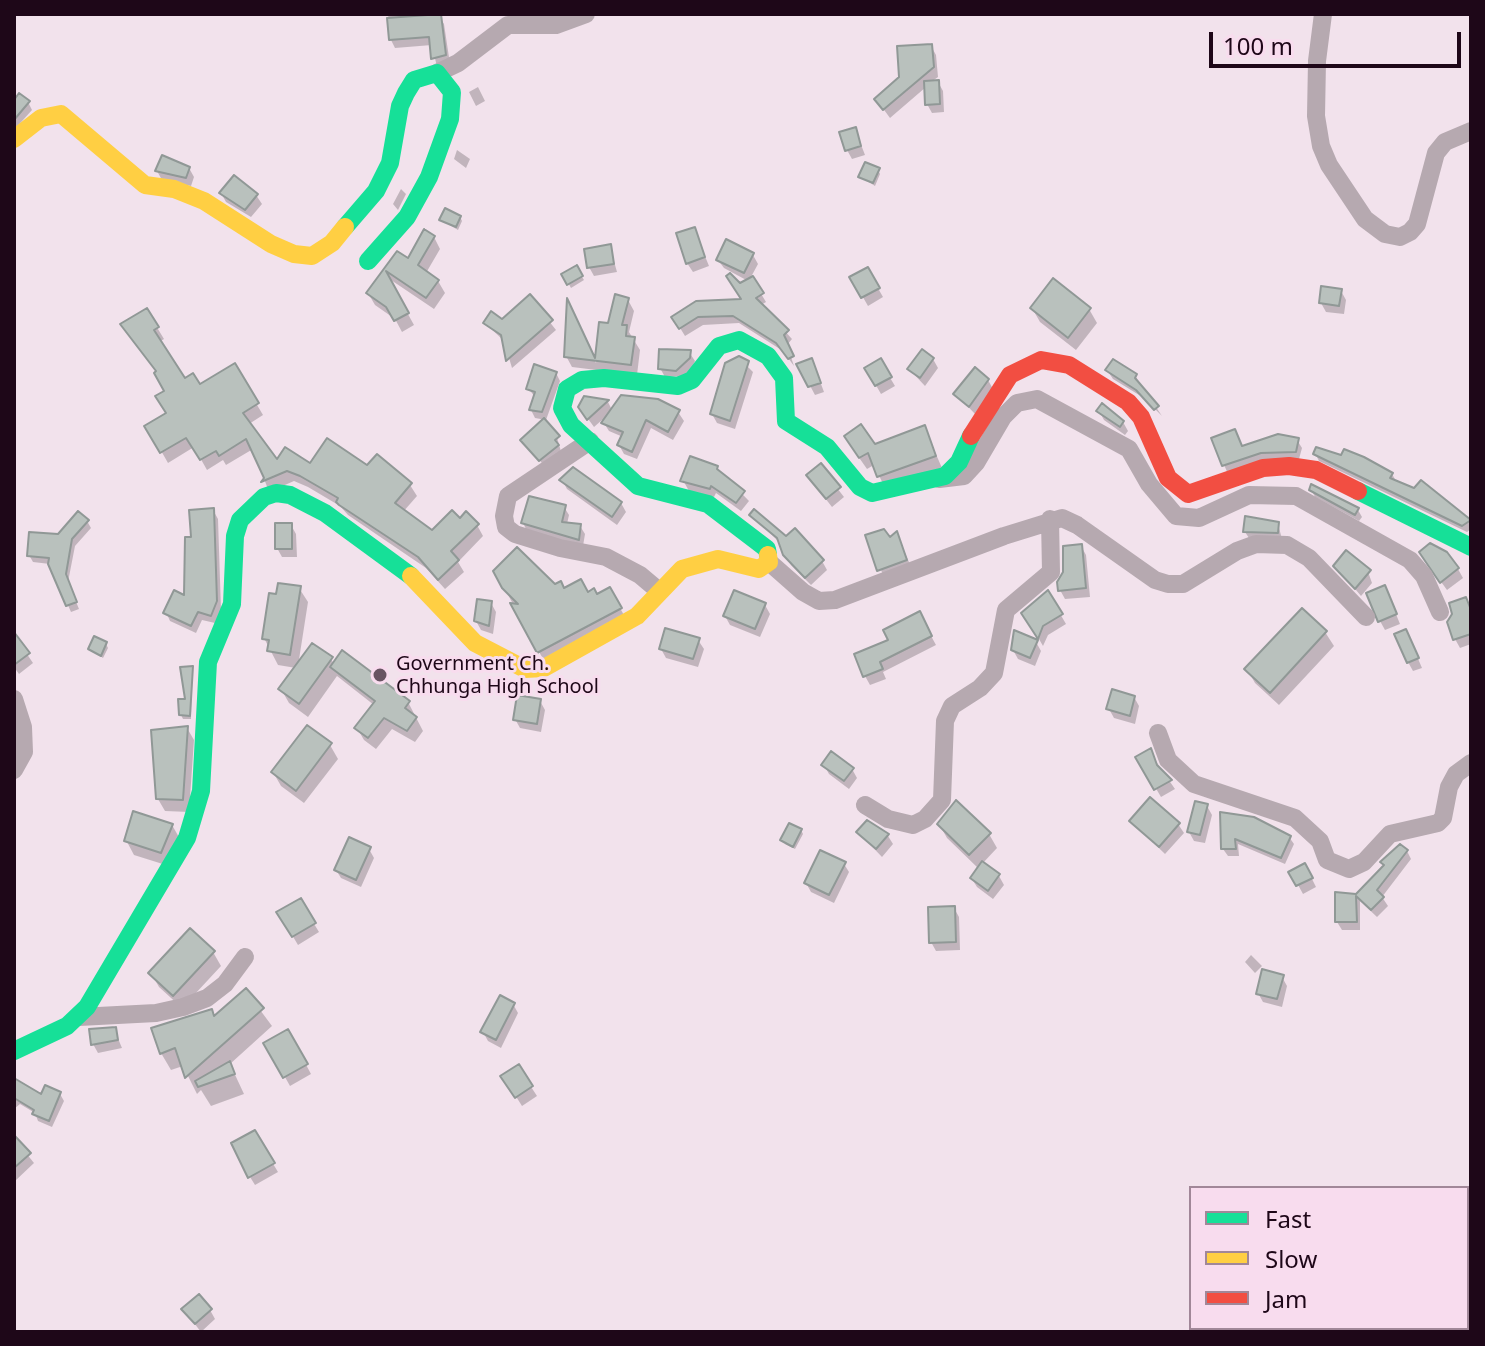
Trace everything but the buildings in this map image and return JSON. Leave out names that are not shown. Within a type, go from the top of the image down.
[{"type":"street","points":[[14,139],[41,118],[61,114],[145,185],[174,189],[204,201],[271,244],[294,254],[312,256],[332,243],[376,191],[390,163],[400,106],[414,80],[458,63],[508,25],[556,25],[586,14]]},
{"type":"street","points":[[1323,14],[1317,61],[1316,116],[1321,146],[1329,165],[1365,219],[1385,234],[1400,237],[1410,232],[1417,224],[1436,153],[1445,142],[1471,131]]},
{"type":"street","points":[[368,261],[407,217],[429,177],[450,119],[452,92],[437,73]]},
{"type":"street","points":[[1366,617],[1309,558],[1287,545],[1256,544],[1237,551],[1183,584],[1168,584],[1155,580],[1077,525],[1062,518],[1050,519],[835,600],[819,601],[803,592],[769,562],[767,549],[724,513],[708,504],[638,486],[571,425],[562,408],[562,399],[573,383],[604,378],[686,384],[719,346],[739,340],[768,356],[780,370],[786,385],[786,421],[790,426],[827,447],[865,491],[883,493],[936,479],[964,476],[976,463],[1003,417],[1017,403],[1037,399],[1129,449],[1149,484],[1176,516],[1199,518],[1249,495],[1296,496],[1410,560],[1424,576],[1440,612]]},
{"type":"street","points":[[936,479],[953,470],[977,422],[1010,375],[1023,366],[1041,360],[1069,365],[1128,402],[1141,417],[1168,478],[1188,494],[1263,468],[1289,466],[1316,470],[1471,547]]},
{"type":"street","points":[[590,441],[508,496],[504,516],[506,527],[515,534],[560,548],[606,557],[640,575],[659,591]]},
{"type":"street","points":[[14,1051],[67,1026],[79,1017],[176,860],[196,816],[206,740],[208,662],[232,604],[235,536],[240,520],[257,502],[276,493],[290,495],[325,513],[405,568],[443,613],[475,643],[525,669],[544,668],[637,616],[659,591],[694,563],[718,559],[759,569],[769,562]]},
{"type":"street","points":[[865,805],[888,819],[913,825],[925,819],[942,800],[945,721],[952,706],[980,688],[994,673],[1006,610],[1051,572],[1050,519]]},
{"type":"street","points":[[14,699],[23,727],[24,752],[14,770]]},
{"type":"street","points":[[1158,733],[1168,760],[1194,784],[1295,818],[1320,841],[1327,860],[1349,869],[1364,862],[1390,834],[1431,826],[1443,818],[1456,774],[1471,763]]},
{"type":"street","points":[[79,1017],[156,1013],[183,1007],[207,998],[225,984],[245,957]]},
{"type":"traffic: fast","points":[[345,227],[376,191],[390,163],[400,106],[406,93],[414,80],[437,73],[452,92],[450,119],[429,177],[407,217],[368,261]]},
{"type":"traffic: fast","points":[[768,555],[767,549],[708,504],[638,486],[571,425],[562,408],[567,389],[582,380],[604,378],[678,386],[692,380],[719,346],[739,340],[768,356],[784,378],[786,421],[827,447],[860,487],[872,493],[945,476],[959,462],[971,436]]},
{"type":"traffic: fast","points":[[1358,491],[1471,547]]},
{"type":"traffic: fast","points":[[14,1051],[67,1026],[87,1007],[187,838],[201,791],[208,662],[232,604],[235,536],[240,520],[264,497],[276,493],[290,495],[325,513],[411,576]]},
{"type":"traffic: slow","points":[[14,139],[41,118],[61,114],[145,185],[174,189],[204,201],[271,244],[294,254],[312,256],[332,243],[345,227]]},
{"type":"traffic: slow","points":[[411,576],[475,643],[525,669],[544,668],[637,616],[682,569],[718,559],[759,569],[769,562],[768,555]]},
{"type":"traffic: jam","points":[[971,436],[1010,375],[1041,360],[1069,365],[1128,402],[1141,417],[1168,478],[1188,494],[1263,468],[1289,466],[1316,470],[1358,491]]},
{"type":"place","name":"Government Ch. Chhunga High School","points":[[380,675]]}]
